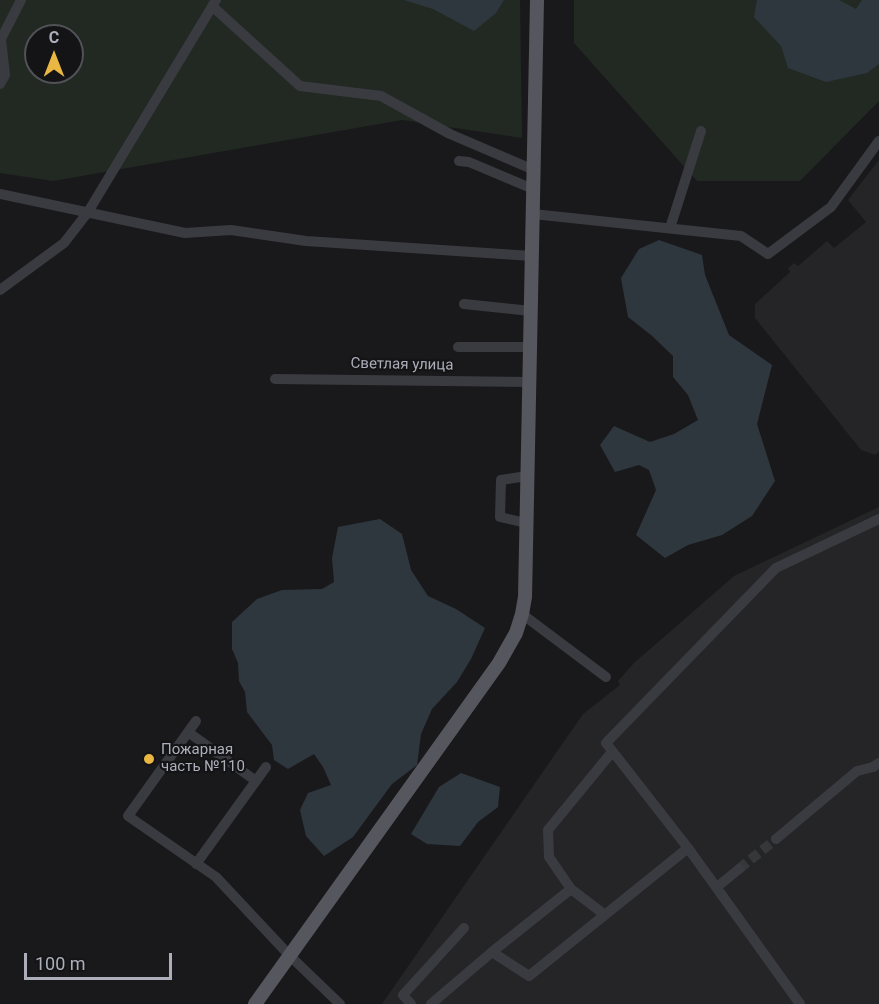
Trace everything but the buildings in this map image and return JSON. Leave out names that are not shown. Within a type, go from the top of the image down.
[{"type":"main road","points":[[255,1004],[499,663],[516,633],[522,614],[525,597],[537,0]]},
{"type":"lane","points":[[0,84],[4,75],[1,39],[21,0]]},
{"type":"lane","points":[[0,290],[64,243],[88,212],[214,3],[300,86],[381,96],[450,134],[534,170]]},
{"type":"lane","points":[[670,228],[701,131]]},
{"type":"lane","points":[[533,214],[741,236],[768,254],[831,207],[879,141]]},
{"type":"lane","points":[[459,161],[469,162],[533,189]]},
{"type":"lane","points":[[0,194],[185,233],[231,230],[306,241],[532,256]]},
{"type":"lane","points":[[464,304],[531,311]]},
{"type":"lane","points":[[458,347],[530,347]]},
{"type":"lane","name":"Светлая улица","points":[[275,379],[529,382]]},
{"type":"lane","points":[[526,523],[500,517],[501,480],[527,476]]},
{"type":"lane","points":[[800,1004],[717,886],[606,744],[776,568],[879,519]]},
{"type":"lane","points":[[522,614],[606,678]]},
{"type":"lane","points":[[196,721],[128,816],[216,878],[290,956],[340,1004]]},
{"type":"lane","points":[[188,732],[256,781]]},
{"type":"lane","points":[[605,915],[571,889],[549,857],[548,831],[612,752]]},
{"type":"lane","points":[[776,839],[857,771],[879,763]]},
{"type":"lane","points":[[196,864],[266,767]]},
{"type":"lane","points":[[492,952],[529,976],[688,848]]},
{"type":"lane","points":[[717,886],[739,869]]},
{"type":"lane","points":[[431,1004],[571,889]]},
{"type":"lane","points":[[411,1004],[403,995],[464,928]]},
{"type":"shaded area","points":[[0,0],[520,0],[522,138],[402,120],[53,181],[0,173]]},
{"type":"shaded area","points":[[404,0],[504,0],[496,13],[474,31],[433,9]]},
{"type":"shaded area","points":[[574,0],[879,0],[879,101],[800,181],[697,181],[574,43]]},
{"type":"shaded area","points":[[757,0],[839,0],[856,9],[862,0],[879,0],[879,64],[867,73],[826,82],[788,68],[781,46],[754,17]]},
{"type":"shaded area","points":[[879,160],[879,452],[875,455],[861,450],[755,318],[755,304],[790,272],[788,268],[794,263],[798,266],[827,241],[834,248],[866,222],[848,200]]},
{"type":"shaded area","points":[[659,240],[702,255],[705,275],[729,335],[772,365],[757,424],[775,481],[752,516],[722,535],[688,545],[665,558],[636,535],[656,490],[649,470],[639,465],[615,472],[600,445],[614,426],[650,442],[674,434],[698,420],[688,395],[673,377],[673,356],[628,317],[621,278],[639,249]]},
{"type":"shaded area","points":[[879,507],[879,1004],[382,1004],[583,714],[620,685],[618,681],[634,663],[734,576]]},
{"type":"shaded area","points":[[380,519],[402,534],[411,570],[428,596],[456,609],[485,628],[471,659],[457,682],[432,709],[421,734],[417,765],[392,784],[353,837],[324,856],[306,836],[300,810],[308,793],[331,785],[314,754],[288,769],[274,760],[272,745],[247,712],[245,692],[239,681],[238,663],[232,649],[232,622],[257,599],[282,590],[322,589],[334,582],[332,558],[338,527]]},
{"type":"shaded area","points":[[461,773],[500,787],[498,807],[478,822],[460,846],[427,844],[411,834],[439,787]]},
{"type":"tunnel","points":[[739,869],[776,839]]},
{"type":"place","name":"Пожарная часть №110","points":[[149,759]]}]
